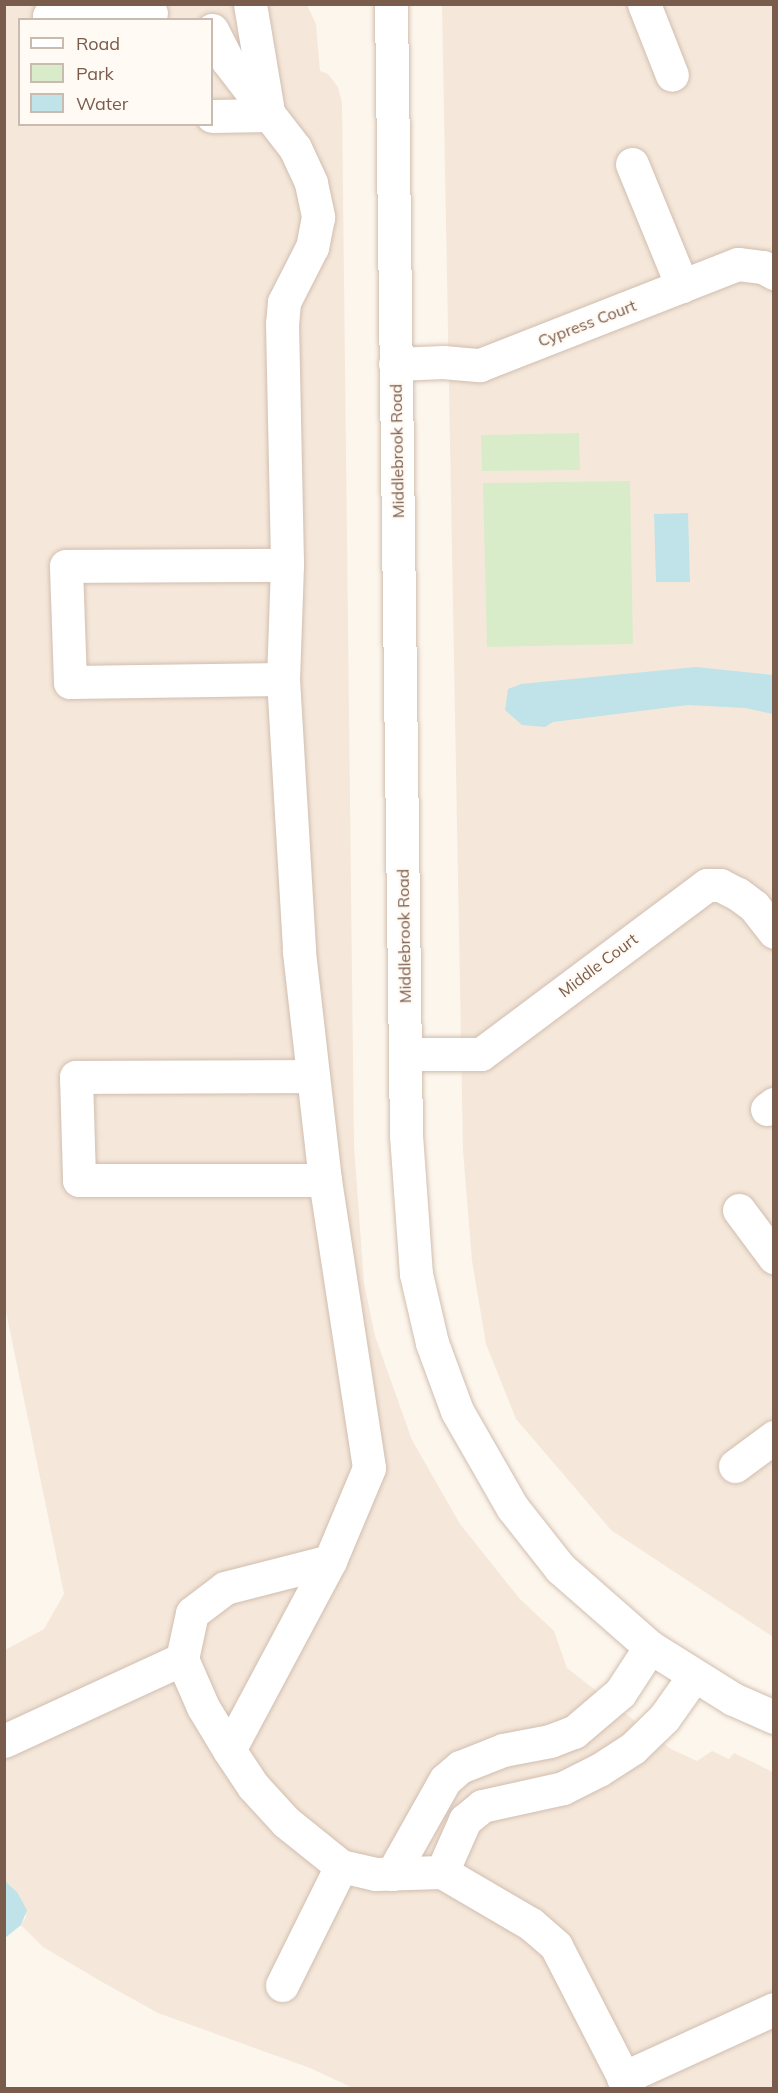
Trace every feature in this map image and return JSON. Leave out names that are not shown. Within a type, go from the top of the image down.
[{"type":"street","points":[[250,4],[269,116]]},
{"type":"street","name":"Middlebrook Road","points":[[391,4],[405,1054],[412,1251],[432,1342],[457,1411],[512,1508],[560,1568],[650,1647],[693,1677],[774,1717]]},
{"type":"street","points":[[644,4],[672,75]]},
{"type":"street","points":[[49,18],[49,16],[151,13]]},
{"type":"street","points":[[213,32],[227,60],[304,164],[318,217],[312,247],[284,302],[282,323],[287,565],[283,680],[293,893],[325,1180],[369,1468],[330,1561],[229,1750]]},
{"type":"street","points":[[213,116],[269,116]]},
{"type":"street","points":[[632,164],[682,286]]},
{"type":"street","name":"Cypress Court","points":[[395,364],[443,362],[480,365],[738,264],[763,267],[774,273]]},
{"type":"street","points":[[283,680],[70,682],[66,566],[287,565]]},
{"type":"street","name":"Middle Court","points":[[405,1054],[480,1054],[707,885],[720,885],[738,894],[754,906],[774,932]]},
{"type":"street","points":[[313,1076],[76,1077],[79,1180],[325,1180]]},
{"type":"street","points":[[739,1210],[774,1257]]},
{"type":"street","points":[[735,1466],[774,1437]]},
{"type":"street","points":[[330,1561],[225,1588],[207,1599],[192,1613],[182,1659],[203,1707],[229,1750],[253,1786],[286,1822],[341,1866],[392,1874],[442,1872],[503,1904],[556,1946],[626,2083],[774,2009]]},
{"type":"street","points":[[392,1874],[445,1780],[460,1767],[503,1750],[550,1741],[574,1732],[620,1693],[650,1647]]},
{"type":"street","points":[[4,1741],[182,1659]]},
{"type":"street","points":[[442,1872],[465,1820],[482,1806],[563,1788],[599,1770],[633,1748],[664,1718],[693,1677]]},
{"type":"street","points":[[460,1767],[482,1806]]},
{"type":"street","points":[[282,1985],[341,1866]]},
{"type":"shaded area","points":[[4,5],[307,5],[316,24],[320,71],[328,74],[338,87],[342,103],[354,1145],[364,1283],[375,1336],[412,1440],[460,1524],[519,1598],[554,1631],[567,1668],[671,1749],[697,1761],[712,1751],[729,1759],[734,1753],[773,1772],[773,2088],[353,2088],[310,2068],[158,2013],[43,1947],[21,1925],[26,1917],[17,1892],[5,1881],[5,1650],[44,1629],[64,1594],[4,1302]]},
{"type":"shaded area","points":[[442,5],[773,5],[773,1637],[611,1530],[516,1419],[486,1344],[472,1261],[463,1151]]},
{"type":"green space","points":[[579,433],[580,470],[482,471],[481,435]]},
{"type":"green space","points":[[630,481],[633,644],[487,647],[483,483]]},
{"type":"water","points":[[688,513],[690,582],[656,582],[654,514]]},
{"type":"water","points":[[696,667],[773,675],[773,714],[745,708],[688,705],[553,722],[545,727],[522,725],[505,710],[508,689],[521,684]]},
{"type":"water","points":[[5,1881],[17,1892],[27,1910],[21,1925],[5,1938]]}]
